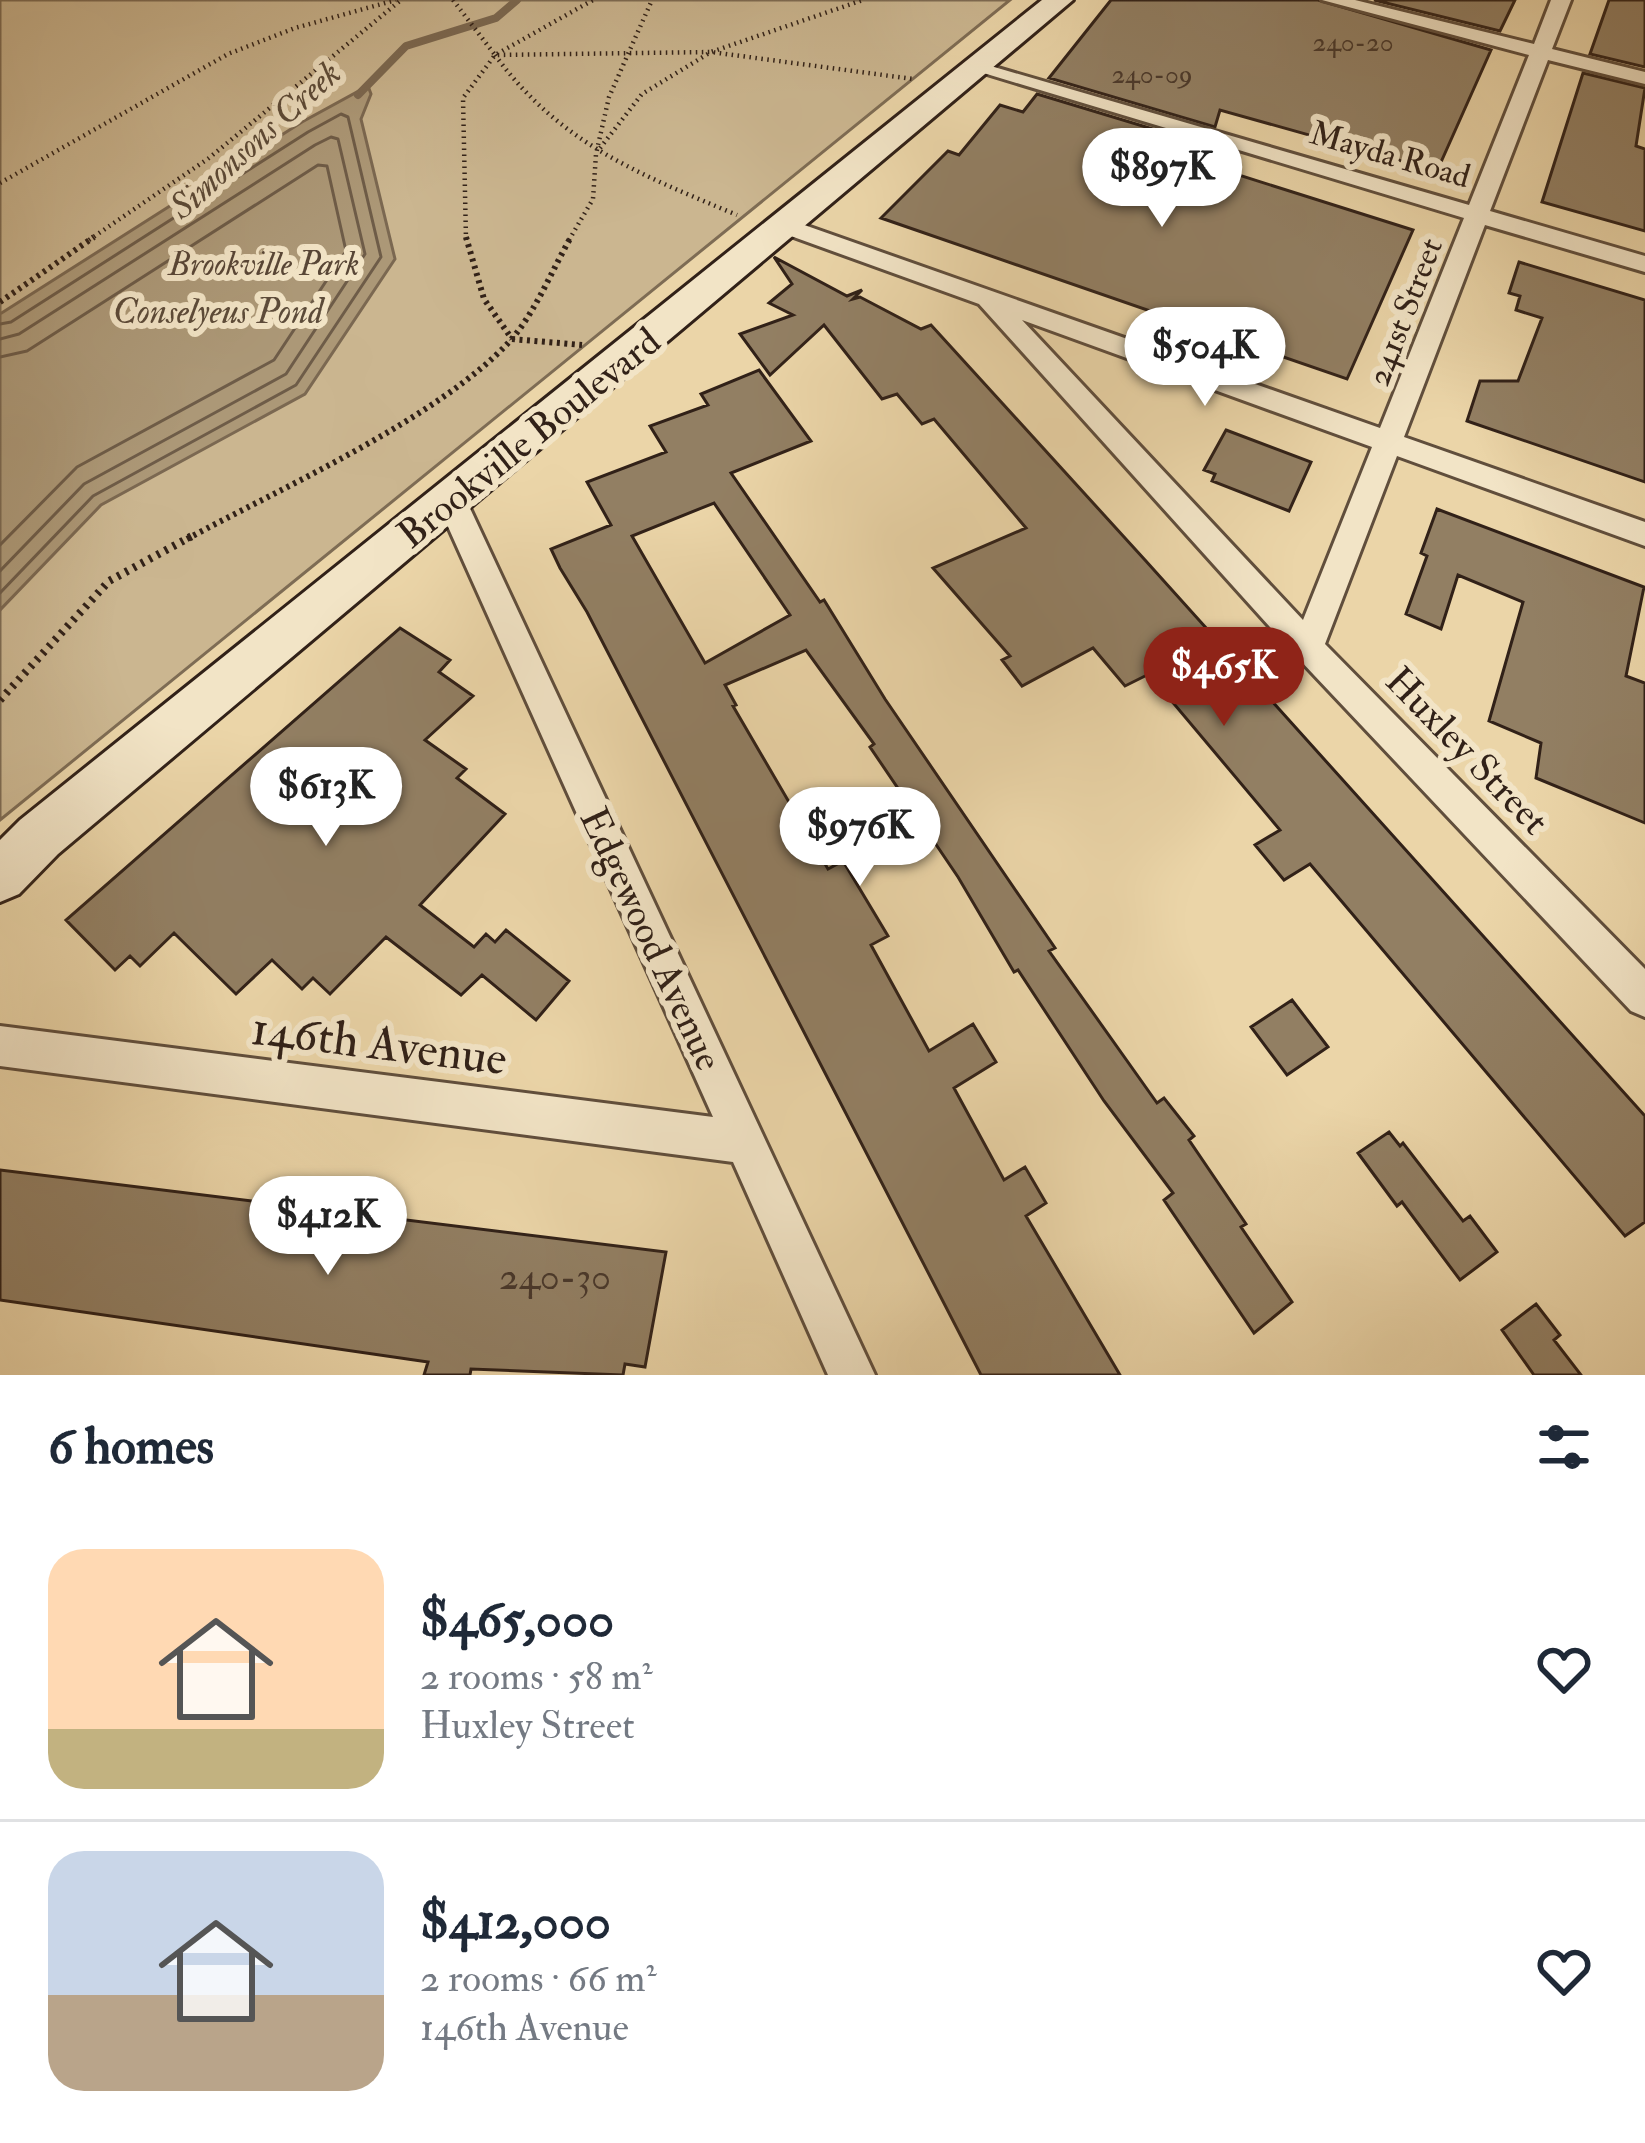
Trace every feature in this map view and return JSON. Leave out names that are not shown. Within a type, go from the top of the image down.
[{"type":"street","name":"Brookville Boulevard","points":[[0,876],[39,837],[1059,0]]},
{"type":"street","points":[[1332,0],[1645,78]]},
{"type":"street","name":"241st Street","points":[[1308,647],[1561,0]]},
{"type":"street","name":"Mayda Road","points":[[977,68],[1645,264]]},
{"type":"street","points":[[784,226],[1645,534]]},
{"type":"street","name":"Huxley Street","points":[[986,297],[1308,647],[1645,997]]},
{"type":"street","name":"Edgewood Avenue","points":[[452,502],[852,1375]]},
{"type":"street","name":"146th Avenue","points":[[0,1046],[745,1142]]},
{"type":"path","points":[[0,183],[228,54],[295,28],[398,0]]},
{"type":"path","points":[[0,302],[209,158],[398,0]]},
{"type":"path","points":[[453,0],[478,38],[562,131],[596,154],[737,215]]},
{"type":"path","points":[[512,339],[484,298],[466,241],[463,98],[495,55],[593,0]]},
{"type":"path","points":[[0,700],[109,581],[385,431],[466,379],[512,339],[593,199],[596,154],[609,97],[652,0]]},
{"type":"path","points":[[596,154],[642,94],[711,52],[863,0]]},
{"type":"path","points":[[495,55],[711,52],[914,79]]},
{"type":"green space","name":"Brookville Park","points":[[0,0],[1010,0],[0,820]]},
{"type":"water","name":"Conselyeus Pond","points":[[368,86],[371,94],[361,119],[395,259],[305,394],[101,505],[0,610],[0,314],[302,122]]},
{"type":"building","points":[[1111,0],[1318,0],[1491,50],[1437,171],[1220,110],[1215,127],[1049,78]]},
{"type":"building","points":[[1374,0],[1515,0],[1500,31]]},
{"type":"building","points":[[1609,0],[1645,0],[1645,67],[1590,54]]},
{"type":"building","points":[[1583,73],[1645,88],[1636,146],[1645,149],[1645,231],[1542,202]]},
{"type":"building","points":[[1037,94],[1209,146],[1204,164],[1413,230],[1347,379],[881,218],[948,151],[959,155],[1000,105],[1023,112]]},
{"type":"building","points":[[774,257],[847,296],[862,290],[853,299],[860,297],[921,329],[931,325],[1145,560],[1645,1116],[1645,1222],[1625,1236],[1310,864],[1284,880],[1255,845],[1280,830],[1149,674],[1125,686],[1093,648],[1022,686],[1002,660],[1010,656],[933,568],[1026,528],[934,419],[922,424],[897,394],[882,399],[824,325],[770,375],[740,334],[793,315],[769,303],[792,284]]},
{"type":"building","points":[[1519,262],[1645,300],[1645,482],[1467,421],[1480,381],[1518,381],[1542,318],[1516,310],[1520,296],[1509,293]]},
{"type":"building","points":[[759,370],[811,441],[731,473],[820,602],[824,600],[885,699],[1055,948],[1049,951],[1157,1103],[1164,1098],[1194,1136],[1189,1140],[1292,1302],[1254,1333],[1164,1200],[1173,1193],[1104,1101],[1018,970],[1014,972],[958,877],[870,747],[874,744],[806,650],[725,685],[733,706],[828,869],[843,861],[888,936],[871,945],[929,1051],[973,1024],[996,1062],[954,1088],[1004,1180],[1025,1167],[1046,1203],[1026,1216],[1120,1375],[981,1375],[551,549],[611,525],[587,482],[666,452],[650,426],[708,405],[701,394]],"holes":[[[714,503],[790,615],[705,663],[632,536]]]},
{"type":"building","points":[[1226,430],[1311,462],[1289,511],[1212,481],[1215,474],[1204,470]]},
{"type":"building","points":[[1437,509],[1644,587],[1626,676],[1645,683],[1645,823],[1536,778],[1541,743],[1489,721],[1523,602],[1458,575],[1441,629],[1406,614],[1427,556],[1421,553]]},
{"type":"building","points":[[400,628],[450,660],[439,672],[473,696],[425,740],[466,769],[457,778],[505,814],[420,905],[474,947],[486,934],[495,942],[506,930],[569,981],[536,1020],[482,975],[461,995],[386,937],[330,994],[313,978],[302,989],[272,960],[236,994],[174,933],[140,966],[130,956],[115,970],[66,920]]},
{"type":"building","points":[[1292,1000],[1328,1047],[1287,1075],[1251,1027]]},
{"type":"building","points":[[1389,1132],[1400,1146],[1403,1143],[1463,1221],[1470,1216],[1497,1252],[1460,1280],[1402,1202],[1397,1206],[1358,1153]]},
{"type":"building","points":[[0,1170],[666,1252],[645,1367],[625,1364],[623,1375],[471,1369],[470,1375],[424,1375],[428,1362],[0,1300]]},
{"type":"building","points":[[1536,1304],[1560,1335],[1554,1340],[1581,1375],[1534,1375],[1502,1330]]},
{"type":"waterway","name":"Simonsons Creek","points":[[358,95],[406,46],[496,18],[517,0]]}]
